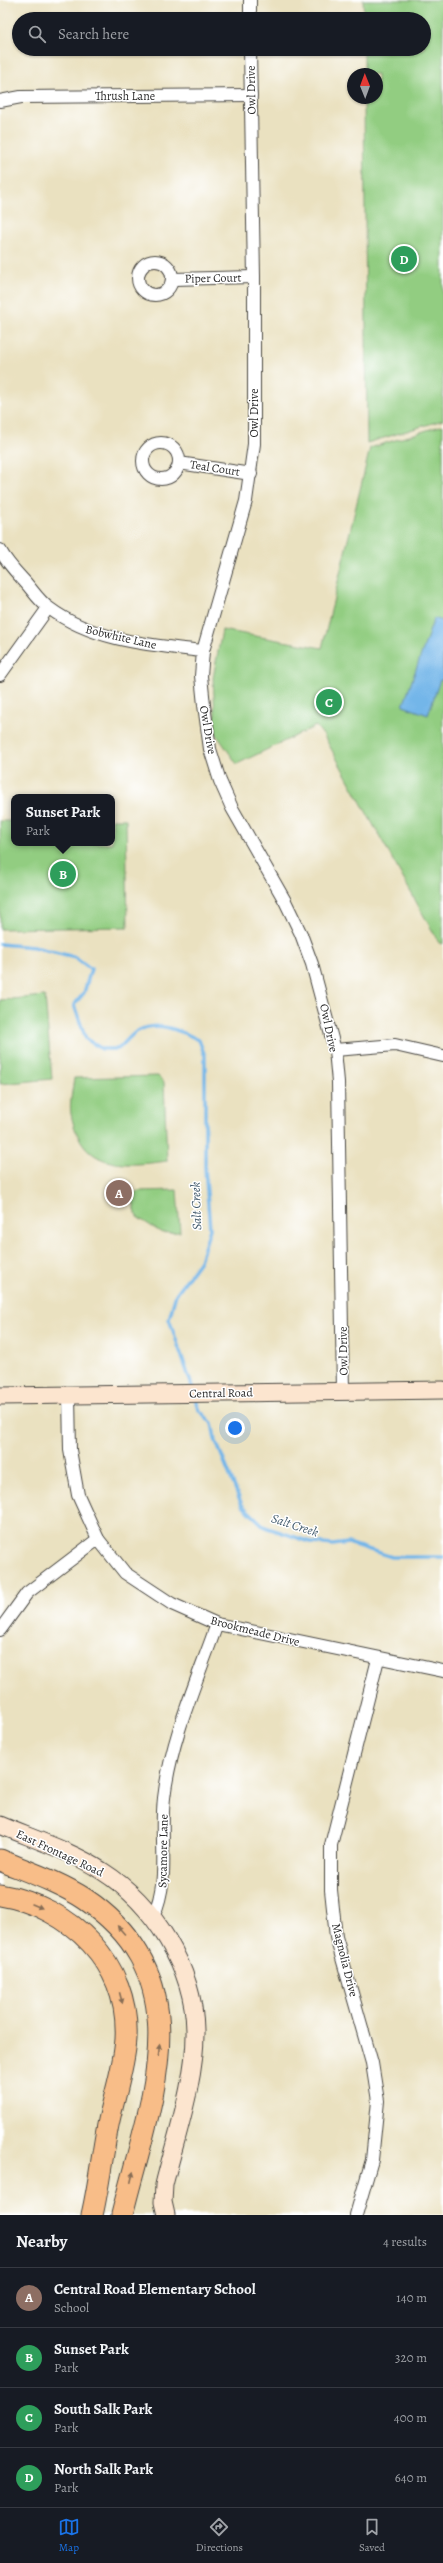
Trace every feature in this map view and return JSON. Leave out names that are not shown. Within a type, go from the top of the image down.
[{"type":"highway","points":[[0,1860],[70,1890],[113,1921],[140,1956],[154,1992],[160,2027],[159,2053],[151,2107],[122,2215]]},
{"type":"highway","points":[[0,1895],[23,1900],[62,1918],[90,1940],[112,1971],[123,2003],[126,2038],[124,2060],[108,2125],[92,2215]]},
{"type":"highway","points":[[78,2215],[88,2174],[108,2125]]},
{"type":"street","points":[[250,0],[250,12]]},
{"type":"street","name":"Owl Drive","points":[[250,56],[254,277],[254,444],[251,474],[239,528],[203,650],[201,676],[210,749],[220,781],[232,808],[301,934],[324,1002],[335,1050],[338,1082],[343,1392]]},
{"type":"street","name":"Thrush Lane","points":[[0,100],[21,96],[251,95]]},
{"type":"street","name":"Piper Court","points":[[173,279],[254,277]]},
{"type":"street","name":"Teal Court","points":[[179,463],[251,474]]},
{"type":"street","name":"Bobwhite Lane","points":[[0,550],[6,560],[48,608],[81,628],[118,638],[162,647],[203,650]]},
{"type":"street","points":[[0,675],[48,608]]},
{"type":"street","points":[[335,1050],[395,1045],[443,1056]]},
{"type":"street","name":"Central Road","points":[[0,1396],[443,1390]]},
{"type":"street","name":"Brookmeade Drive","points":[[69,1395],[70,1450],[78,1495],[98,1539],[125,1573],[172,1604],[217,1624],[378,1659],[443,1671]]},
{"type":"street","points":[[0,1630],[27,1594],[98,1539]]},
{"type":"street","name":"Sycamore Lane","points":[[153,1917],[161,1899],[164,1884],[162,1848],[164,1799],[171,1756],[217,1624]]},
{"type":"street","name":"Magnolia Drive","points":[[356,2215],[372,2160],[378,2101],[370,2055],[336,1937],[331,1890],[332,1845],[378,1659]]},
{"type":"street","name":"East Frontage Road","points":[[0,1825],[102,1870],[136,1898],[153,1917]]},
{"type":"street","points":[[153,1917],[170,1943],[185,1980],[192,2006],[195,2030],[191,2073],[164,2185],[163,2202],[166,2215]]},
{"type":"green space","points":[[363,0],[443,0],[443,420],[367,443],[364,104],[383,104],[383,68],[364,68],[364,56],[431,56],[431,12],[364,12]]},
{"type":"green space","points":[[443,425],[443,944],[439,943],[324,736],[316,726],[237,764],[216,734],[213,678],[222,630],[322,648],[370,448]]},
{"type":"green space","points":[[115,819],[126,819],[128,927],[0,929],[0,821],[11,821],[11,846],[115,846]]},
{"type":"green space","points":[[45,996],[52,1079],[0,1084],[0,1000]]},
{"type":"green space","points":[[158,1076],[164,1082],[167,1161],[120,1164],[106,1161],[94,1155],[84,1146],[76,1132],[71,1114],[74,1078]]},
{"type":"green space","points":[[177,1190],[180,1232],[162,1233],[137,1217],[132,1197],[138,1191]]},
{"type":"water","points":[[434,618],[443,621],[443,681],[440,680],[428,715],[403,706]]},
{"type":"waterway","name":"Salt Creek","points":[[0,944],[34,947],[75,957],[91,969],[84,993],[74,1005],[86,1039],[102,1049],[118,1049],[136,1032],[152,1026],[160,1026],[176,1030],[199,1040],[205,1056],[205,1168],[210,1229],[200,1261],[176,1294],[169,1319],[193,1389]]},
{"type":"waterway","name":"Salt Creek","points":[[196,1398],[199,1410],[212,1423],[215,1439],[242,1505],[265,1527],[313,1543],[333,1545],[348,1543],[392,1557],[443,1557]]},
{"type":"place","name":"North Salk Park","points":[[404,259]]},
{"type":"place","name":"South Salk Park","points":[[329,702]]},
{"type":"place","name":"Sunset Park","points":[[63,874]]},
{"type":"place","name":"Central Road Elementary School","points":[[119,1193]]}]
